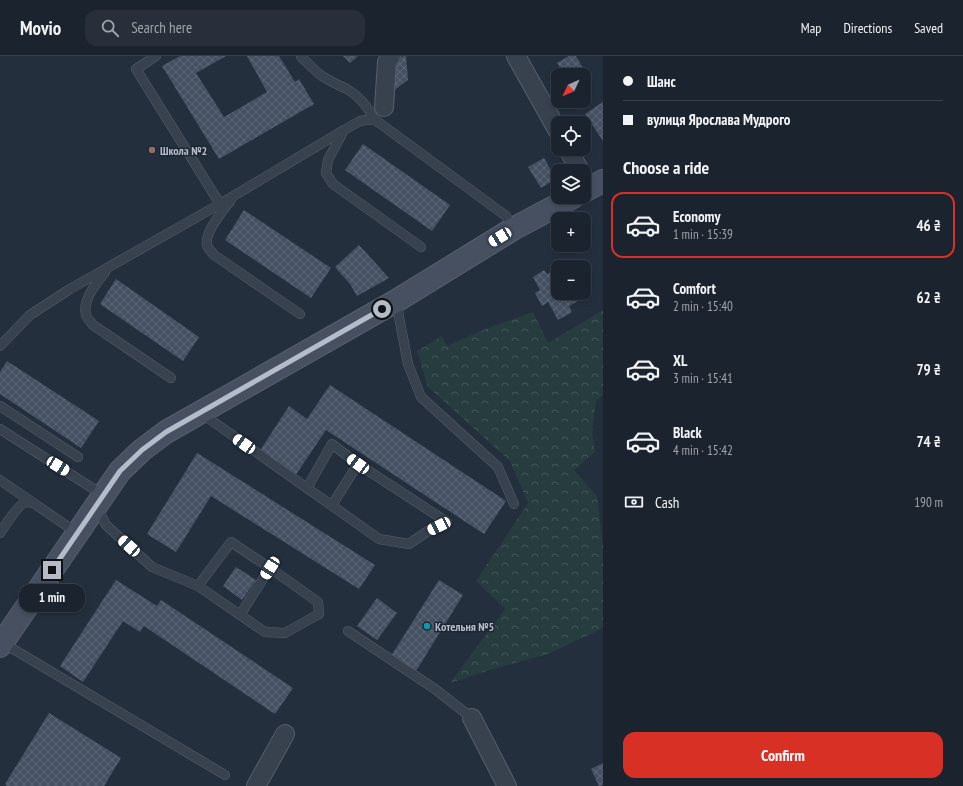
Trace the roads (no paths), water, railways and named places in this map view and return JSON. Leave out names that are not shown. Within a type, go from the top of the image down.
[{"type":"street","points":[[379,113],[387,62],[391,56]]},
{"type":"street","points":[[516,56],[551,119]]},
{"type":"street","points":[[1,644],[120,471],[142,450],[166,432],[396,301],[553,204]]},
{"type":"street","points":[[472,718],[507,786]]},
{"type":"street","points":[[256,786],[285,734]]},
{"type":"lane","points":[[156,56],[136,69],[220,204]]},
{"type":"lane","points":[[301,56],[320,74],[359,98],[369,110],[379,113],[506,216],[513,229]]},
{"type":"lane","points":[[0,346],[30,315],[70,290],[234,196],[344,130],[379,113]]},
{"type":"lane","points":[[344,130],[328,160],[326,173],[333,184],[421,247]]},
{"type":"lane","points":[[234,196],[218,217],[207,236],[207,246],[214,255],[300,314]]},
{"type":"lane","points":[[109,268],[96,284],[89,296],[85,307],[87,316],[93,325],[171,378]]},
{"type":"lane","points":[[396,301],[408,364],[421,397],[498,467],[514,504]]},
{"type":"lane","points":[[0,406],[78,457]]},
{"type":"lane","points":[[200,412],[307,488],[332,505],[379,539],[409,544],[431,529],[447,522],[358,464],[332,444],[307,488]]},
{"type":"lane","points":[[0,429],[100,500],[106,525],[152,567],[198,586],[265,632],[285,633],[320,614],[318,602],[231,542],[198,586]]},
{"type":"lane","points":[[332,505],[358,464]]},
{"type":"lane","points":[[0,480],[77,533]]},
{"type":"lane","points":[[0,534],[19,507],[24,503],[33,503]]},
{"type":"lane","points":[[240,615],[270,568]]},
{"type":"lane","points":[[348,631],[435,689],[472,718]]},
{"type":"lane","points":[[1,644],[225,775]]},
{"type":"place","name":"Школа №2","points":[[152,150]]},
{"type":"place","name":"Котельня №5","points":[[427,626]]}]
